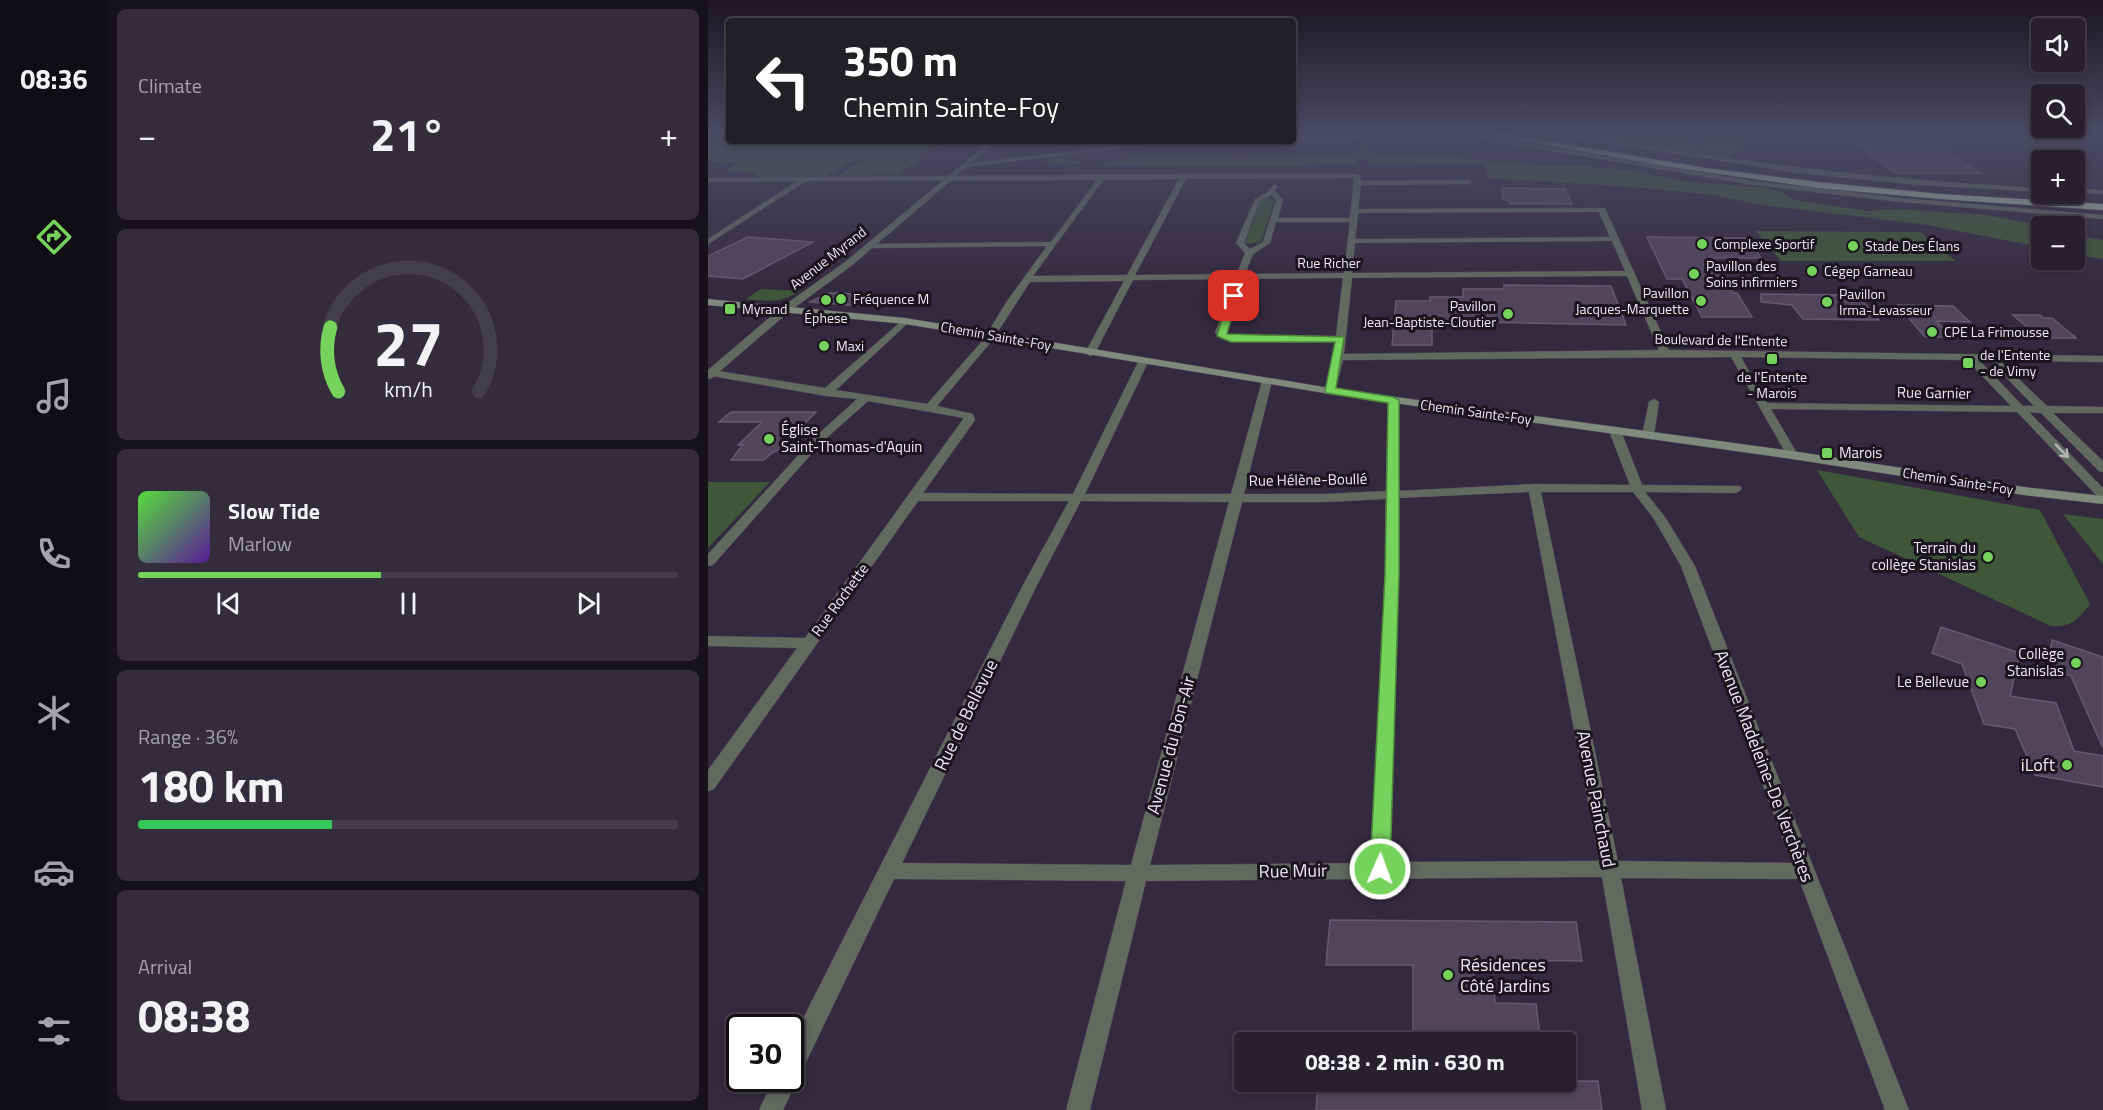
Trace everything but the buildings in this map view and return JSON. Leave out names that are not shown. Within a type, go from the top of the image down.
[{"type":"highway","points":[[1833,187],[1937,197],[2103,207]]},
{"type":"highway","points":[[1898,187],[1968,193],[2102,195]]},
{"type":"main road","name":"Chemin Sainte-Foy","points":[[708,302],[905,321],[1330,391],[2103,500]]},
{"type":"street","points":[[708,242],[793,187]]},
{"type":"street","name":"Avenue Myrand","points":[[710,374],[786,309],[848,264],[940,187]]},
{"type":"street","points":[[710,374],[929,408],[990,335],[1095,187]]},
{"type":"street","points":[[1090,353],[1178,187]]},
{"type":"street","points":[[1249,253],[1240,243],[1257,200],[1272,192],[1274,187]]},
{"type":"street","points":[[1330,391],[1339,357],[1356,187]]},
{"type":"street","points":[[1787,187],[1901,200],[2103,217]]},
{"type":"street","points":[[1980,187],[2031,189]]},
{"type":"street","points":[[1272,192],[1280,200],[1266,243],[1249,253],[1221,336],[1231,339],[1341,339]]},
{"type":"street","points":[[2085,193],[2102,195]]},
{"type":"street","points":[[1354,211],[1602,210],[1612,239],[1665,353]]},
{"type":"street","points":[[1273,220],[1353,220]]},
{"type":"street","points":[[1350,241],[1612,239]]},
{"type":"street","points":[[869,246],[1053,244]]},
{"type":"street","name":"Rue Richer","points":[[1029,279],[1629,273]]},
{"type":"street","points":[[826,393],[905,321]]},
{"type":"street","name":"Boulevard de l'Entente","points":[[1339,357],[1665,353],[2103,359]]},
{"type":"street","points":[[1734,354],[1792,455]]},
{"type":"street","points":[[1970,357],[2103,495]]},
{"type":"street","points":[[1992,358],[2103,468]]},
{"type":"street","name":"Rue de Bellevue","points":[[804,1042],[1143,362]]},
{"type":"street","name":"Avenue du Bon-Air","points":[[1078,1110],[1234,498],[1267,381]]},
{"type":"street","points":[[708,562],[818,440],[865,398]]},
{"type":"street","points":[[1380,869],[1392,575],[1393,400]]},
{"type":"street","points":[[1648,435],[1654,402]]},
{"type":"street","name":"Rue Garnier","points":[[1765,406],[2103,411]]},
{"type":"street","name":"Rue Rochette","points":[[708,784],[968,423],[969,416],[929,408]]},
{"type":"street","name":"Avenue Madeleine-De Verchères","points":[[1615,431],[1640,495],[1659,517],[1688,566],[1897,1110]]},
{"type":"street","name":"Rue Hélène-Boullé","points":[[916,497],[1234,498],[1534,488],[1736,489]]},
{"type":"street","name":"Avenue Painchaud","points":[[1534,488],[1610,870],[1654,1110]]},
{"type":"street","points":[[708,641],[809,644]]},
{"type":"street","name":"Rue Muir","points":[[890,871],[1138,873],[1380,869],[1805,871]]},
{"type":"street","points":[[771,1110],[779,1092]]},
{"type":"green space","points":[[1630,187],[1753,187],[1783,192],[1793,200],[1868,211],[1898,209],[1986,215],[2031,224],[2031,245],[1928,225],[1756,204],[1715,195]]},
{"type":"green space","points":[[1275,199],[1261,242],[1247,244],[1245,243],[1261,200]]},
{"type":"green space","name":"Stade Des Élans","points":[[1756,231],[1920,232],[1956,261],[1781,261]]},
{"type":"green space","points":[[2085,237],[2103,240],[2103,259],[2085,256]]},
{"type":"green space","points":[[761,289],[800,291],[780,300],[746,299]]},
{"type":"green space","points":[[1817,470],[2040,510],[2090,604],[2069,624],[2051,626],[1859,537]]},
{"type":"green space","points":[[708,482],[770,482],[708,548]]},
{"type":"green space","points":[[2063,514],[2103,519],[2103,564]]},
{"type":"place","name":"Complexe Sportif","points":[[1702,244]]},
{"type":"place","name":"Stade Des Élans","points":[[1853,246]]},
{"type":"place","name":"Cégep Garneau","points":[[1812,271]]},
{"type":"place","name":"Pavillon des Soins infirmiers","points":[[1694,274]]},
{"type":"place","name":"Fréquence M","points":[[841,299]]},
{"type":"place","name":"Éphese","points":[[826,300]]},
{"type":"place","name":"Pavillon Jacques-Marquette","points":[[1701,301]]},
{"type":"place","name":"Pavillon Irma-Levasseur","points":[[1827,302]]},
{"type":"place","name":"Myrand","points":[[730,309]]},
{"type":"place","name":"Pavillon Jean-Baptiste-Cloutier","points":[[1508,314]]},
{"type":"place","name":"CPE La Frimousse","points":[[1932,332]]},
{"type":"place","name":"Maxi","points":[[824,346]]},
{"type":"place","name":"de l'Entente - Marois","points":[[1772,359]]},
{"type":"place","name":"de l'Entente - de Vimy","points":[[1968,363]]},
{"type":"place","name":"Église Saint-Thomas-d'Aquin","points":[[769,439]]},
{"type":"place","name":"Marois","points":[[1827,453]]},
{"type":"place","name":"Terrain du collège Stanislas","points":[[1988,557]]},
{"type":"place","name":"Collège Stanislas","points":[[2076,663]]},
{"type":"place","name":"Le Bellevue","points":[[1981,682]]},
{"type":"place","name":"iLoft","points":[[2067,765]]},
{"type":"place","name":"Résidences Côté Jardins","points":[[1448,975]]},
{"type":"route","points":[[1234,296],[1220,333],[1221,336],[1231,339],[1341,339],[1330,391],[1393,400],[1392,575],[1380,869]]}]
